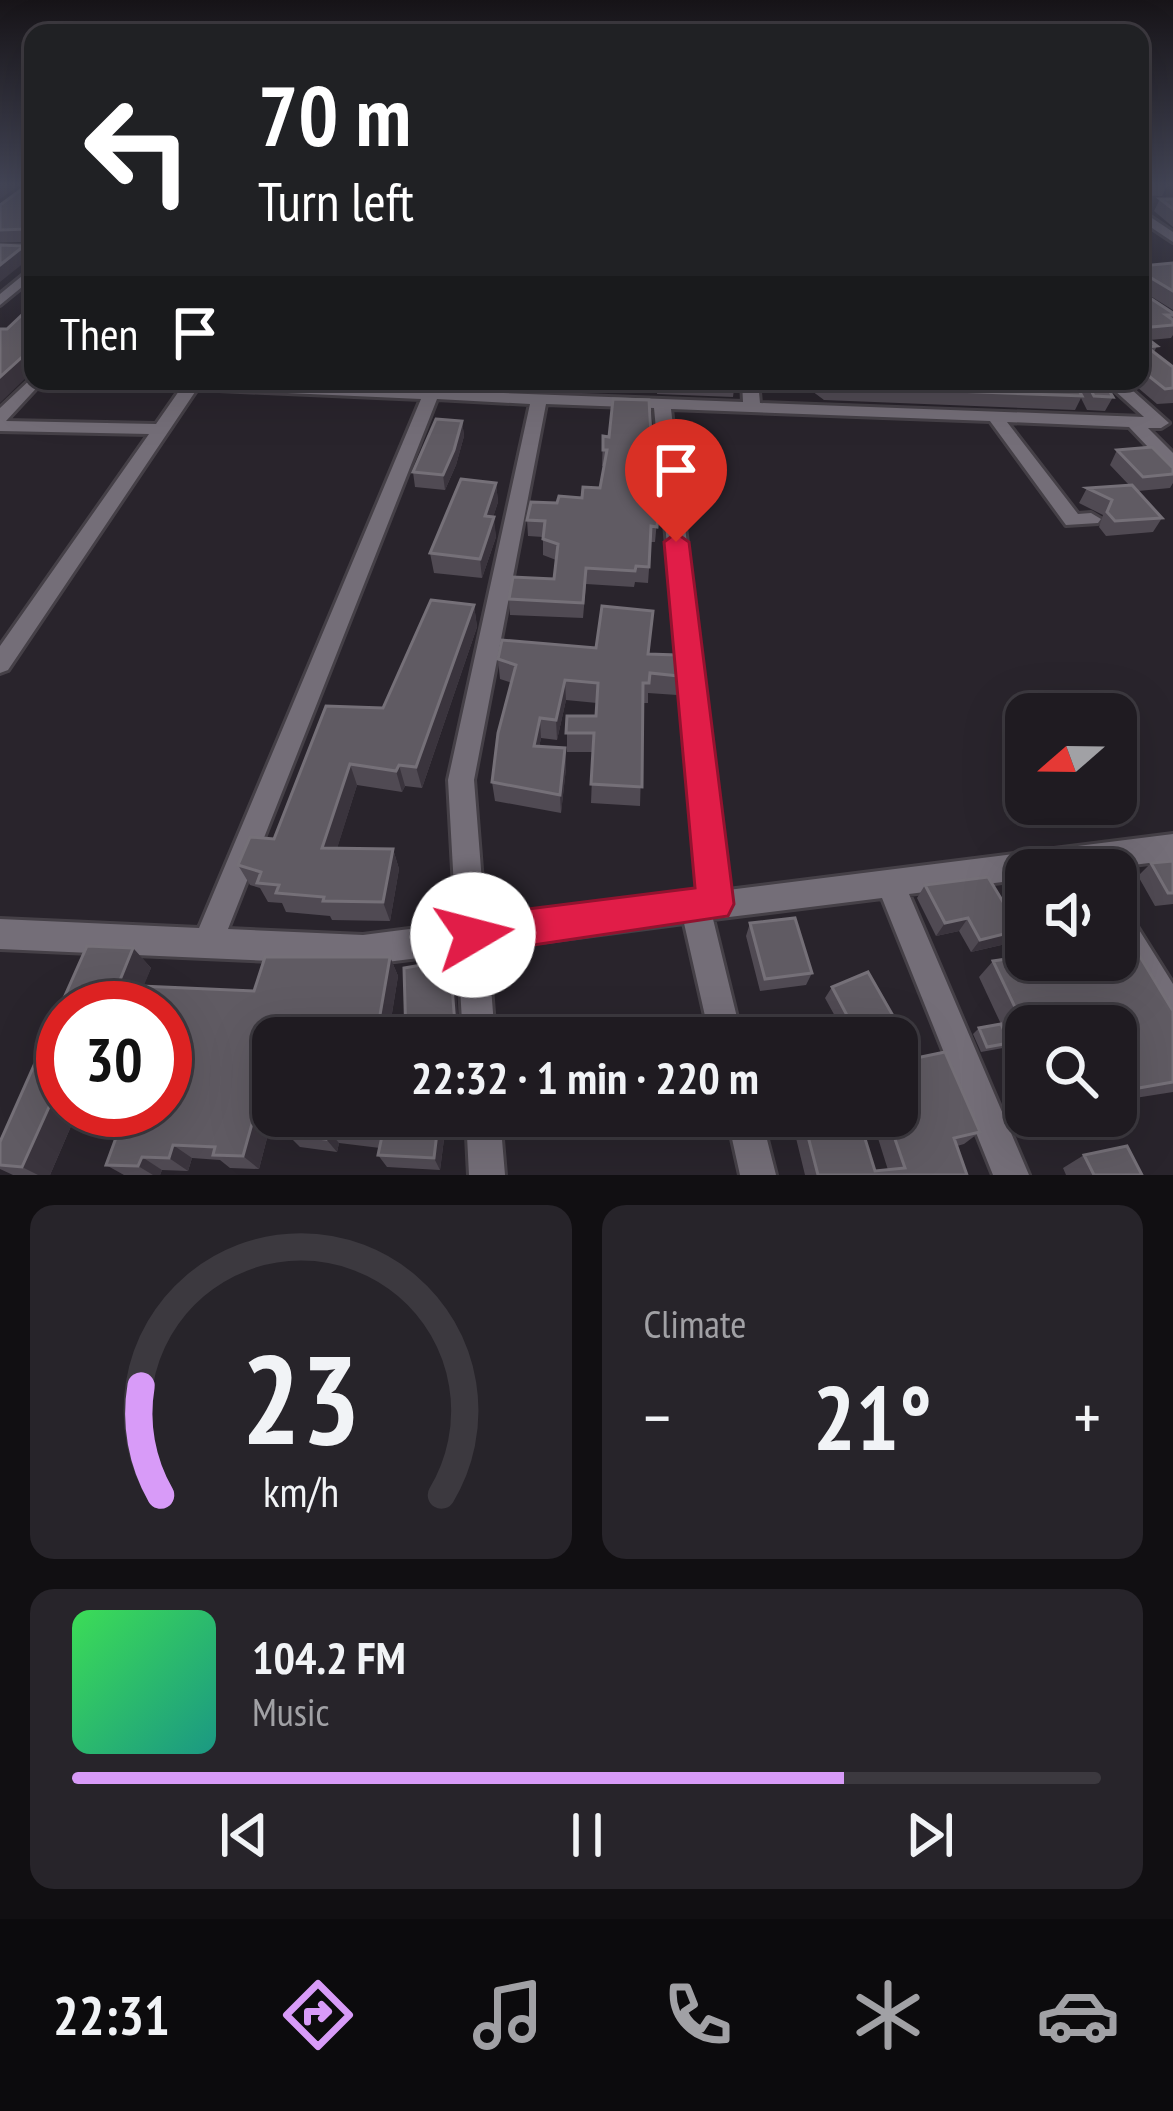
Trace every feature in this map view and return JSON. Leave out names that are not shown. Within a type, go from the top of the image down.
[{"type":"street","points":[[0,301],[24,279]]},
{"type":"street","points":[[0,422],[27,390]]},
{"type":"street","points":[[0,664],[188,390]]},
{"type":"street","points":[[344,390],[1136,426],[1167,423]]},
{"type":"street","points":[[750,390],[752,410]]},
{"type":"street","points":[[1124,390],[1167,423]]},
{"type":"street","points":[[208,943],[431,394]]},
{"type":"street","points":[[478,1017],[463,761],[539,399]]},
{"type":"street","points":[[666,406],[705,905],[723,1017]]},
{"type":"street","points":[[997,420],[1073,521],[1091,519]]},
{"type":"street","points":[[0,422],[158,430]]},
{"type":"street","points":[[1136,426],[1173,463]]},
{"type":"street","points":[[1137,855],[1173,847]]},
{"type":"street","points":[[0,934],[346,950],[1005,873]]},
{"type":"street","points":[[890,884],[1011,1175]]},
{"type":"street","points":[[1137,953],[1173,1012]]},
{"type":"street","points":[[484,1137],[487,1175]]},
{"type":"street","points":[[749,1137],[758,1175]]},
{"type":"building","points":[[0,245],[24,246],[0,265]]},
{"type":"building","points":[[1173,263],[1173,291],[1149,277],[1149,265]]},
{"type":"building","points":[[1149,297],[1173,313],[1166,315],[1173,325],[1149,327]]},
{"type":"building","points":[[24,313],[24,355],[0,377],[0,329],[7,329]]},
{"type":"building","points":[[1149,349],[1173,367],[1173,388],[1165,389],[1149,376]]},
{"type":"building","points":[[929,390],[1079,390],[1082,396]]},
{"type":"building","points":[[1091,390],[1109,390],[1113,397],[1094,396]]},
{"type":"building","points":[[613,399],[649,400],[653,470],[658,470],[660,490],[657,527],[651,526],[649,567],[636,566],[635,571],[586,568],[583,603],[509,599],[513,577],[554,579],[558,544],[543,539],[545,521],[527,520],[531,502],[557,503],[559,496],[582,498],[583,487],[600,488],[607,450],[603,450],[603,436],[609,437]]},
{"type":"building","points":[[436,419],[462,421],[454,450],[443,475],[413,472]]},
{"type":"building","points":[[1152,447],[1173,468],[1173,474],[1143,477],[1117,450]]},
{"type":"building","points":[[461,479],[496,483],[485,516],[494,517],[480,559],[430,553]]},
{"type":"building","points":[[1132,485],[1162,518],[1115,521],[1107,512],[1112,500],[1087,488]]},
{"type":"building","points":[[431,600],[474,605],[416,767],[399,765],[396,771],[350,764],[322,848],[393,849],[383,902],[323,901],[324,897],[276,893],[279,885],[257,883],[261,872],[238,865],[250,837],[274,839],[326,706],[383,708]]},
{"type":"building","points":[[602,606],[653,611],[648,654],[677,655],[679,676],[650,673],[649,683],[643,683],[642,787],[591,784],[594,733],[566,733],[567,716],[596,716],[598,683],[565,680],[556,720],[540,718],[534,746],[565,748],[560,795],[492,782],[498,733],[516,665],[498,659],[502,640],[596,648]]},
{"type":"building","points":[[1173,861],[1173,893],[1168,893],[1151,863]]},
{"type":"building","points":[[988,877],[1005,905],[1005,934],[980,940],[968,918],[945,923],[925,885]]},
{"type":"building","points":[[795,918],[812,973],[765,979],[750,923]]},
{"type":"building","points":[[87,946],[133,948],[120,981],[71,981]]},
{"type":"building","points":[[1137,952],[1173,1011],[1173,1082],[1137,1088],[1137,1005],[1014,1005],[993,961],[1005,959],[1005,981],[1137,981]]},
{"type":"building","points":[[265,957],[390,957],[380,1017],[252,1017],[252,1124],[243,1156],[213,1155],[215,1147],[173,1145],[169,1158],[142,1157],[138,1166],[106,1165],[116,1137],[192,1137],[192,988],[254,991]]},
{"type":"building","points":[[450,960],[454,1017],[405,1017],[404,968]]},
{"type":"building","points":[[868,972],[894,1017],[848,1017],[832,987]]},
{"type":"building","points":[[1001,1024],[1005,1044],[987,1047],[979,1028]]},
{"type":"building","points":[[945,1052],[980,1132],[954,1138],[967,1175],[818,1175],[808,1137],[864,1137],[875,1171],[905,1168],[894,1137],[918,1137],[918,1058]]},
{"type":"building","points":[[36,1061],[36,1136],[22,1167],[0,1165],[0,1142]]},
{"type":"building","points":[[382,1137],[436,1137],[434,1158],[378,1155]]},
{"type":"building","points":[[1127,1146],[1142,1175],[1094,1175],[1084,1155]]},
{"type":"route","points":[[473,935],[715,904],[676,542]]}]
